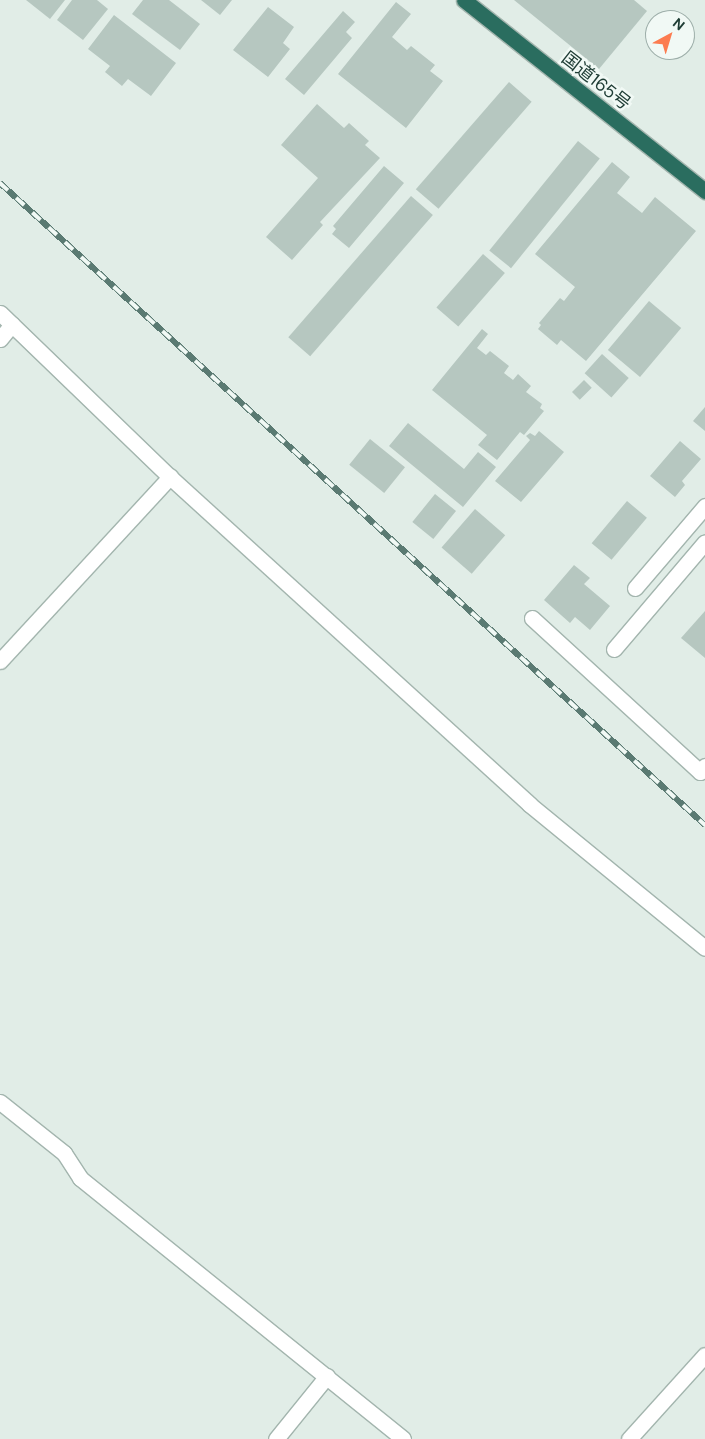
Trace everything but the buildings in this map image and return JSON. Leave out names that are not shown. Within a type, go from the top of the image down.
[{"type":"highway","name":"国道165号","points":[[464,0],[705,191]]},
{"type":"street","points":[[0,313],[170,478],[528,804],[705,948]]},
{"type":"street","points":[[0,339],[12,324]]},
{"type":"street","points":[[0,661],[170,478]]},
{"type":"street","points":[[635,588],[705,506]]},
{"type":"street","points":[[614,649],[705,542]]},
{"type":"street","points":[[532,618],[700,772],[705,766]]},
{"type":"street","points":[[0,1102],[64,1153],[80,1178],[403,1439]]},
{"type":"street","points":[[629,1439],[705,1355]]},
{"type":"street","points":[[276,1439],[327,1376]]},
{"type":"railway","points":[[0,183],[705,825]]}]
